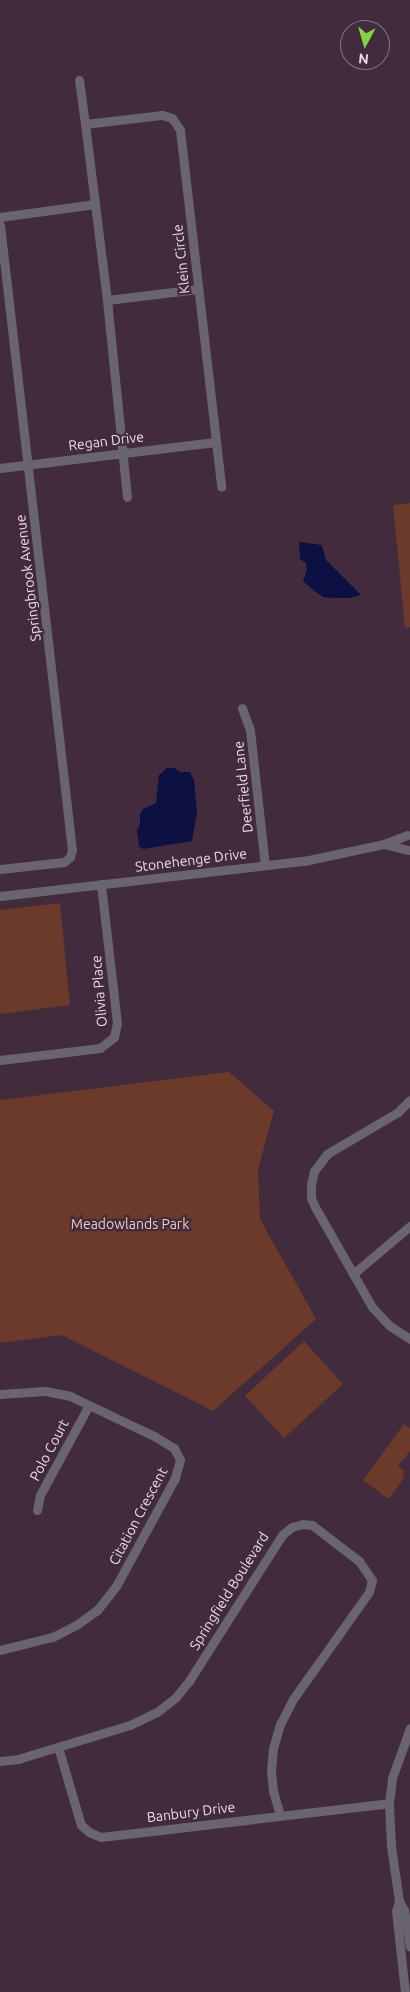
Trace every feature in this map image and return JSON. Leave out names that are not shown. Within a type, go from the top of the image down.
[{"type":"street","points":[[79,80],[107,300],[121,453],[127,497]]},
{"type":"street","name":"Klein Circle","points":[[85,124],[162,115],[172,118],[180,130],[221,487]]},
{"type":"street","points":[[0,216],[95,204]]},
{"type":"street","name":"Springbrook Avenue","points":[[0,225],[72,850],[70,857],[64,862],[0,869]]},
{"type":"street","points":[[107,300],[198,289]]},
{"type":"street","name":"Regan Drive","points":[[0,468],[215,442]]},
{"type":"street","name":"Deerfield Lane","points":[[242,708],[250,730],[265,865]]},
{"type":"street","points":[[409,834],[406,843],[409,851]]},
{"type":"street","name":"Stonehenge Drive","points":[[0,896],[312,860],[384,844],[409,834]]},
{"type":"street","name":"Stonehenge Drive","points":[[384,844],[409,851]]},
{"type":"street","name":"Olivia Place","points":[[0,1060],[100,1048],[114,1037],[117,1023],[101,884]]},
{"type":"street","points":[[410,1100],[398,1112],[327,1154],[314,1171],[311,1198],[372,1307],[390,1326],[410,1339]]},
{"type":"street","points":[[353,1274],[410,1226]]},
{"type":"street","name":"Citation Crescent","points":[[0,1394],[46,1391],[70,1396],[154,1436],[174,1448],[180,1460],[179,1470],[116,1586],[97,1610],[78,1624],[52,1637],[0,1650]]},
{"type":"street","name":"Polo Court","points":[[37,1510],[40,1495],[89,1405]]},
{"type":"street","name":"Springfield Boulevard","points":[[0,1761],[18,1759],[130,1725],[157,1712],[176,1697],[189,1681],[282,1535],[292,1527],[303,1524],[312,1525],[360,1561],[372,1580],[368,1592],[293,1698],[280,1724],[273,1748],[271,1771],[273,1791],[280,1816]]},
{"type":"street","points":[[410,1728],[392,1778],[389,1803],[391,1846],[399,1901],[404,1910],[410,1947]]},
{"type":"street","name":"Banbury Drive","points":[[58,1747],[81,1825],[101,1837],[389,1803]]},
{"type":"street","points":[[399,1901],[396,1911],[405,1992]]},
{"type":"green space","points":[[410,503],[410,627],[405,628],[393,505]]},
{"type":"green space","points":[[60,903],[70,1005],[0,1014],[0,910]]},
{"type":"green space","name":"Meadowlands Park","points":[[229,1072],[274,1111],[258,1169],[260,1219],[316,1319],[213,1411],[62,1335],[0,1343],[0,1100]]},
{"type":"green space","points":[[304,1341],[343,1384],[284,1438],[245,1396]]},
{"type":"green space","points":[[404,1424],[410,1428],[410,1451],[398,1466],[405,1472],[402,1476],[404,1478],[390,1497],[387,1498],[363,1480]]},
{"type":"shaded area","points":[[299,542],[322,545],[326,560],[361,595],[350,598],[323,597],[313,590],[303,581],[307,570],[306,563],[300,559]]},
{"type":"shaded area","points":[[167,768],[174,768],[180,772],[190,772],[194,780],[197,812],[192,841],[143,849],[139,846],[137,830],[140,824],[140,814],[143,809],[156,803],[159,775]]}]
